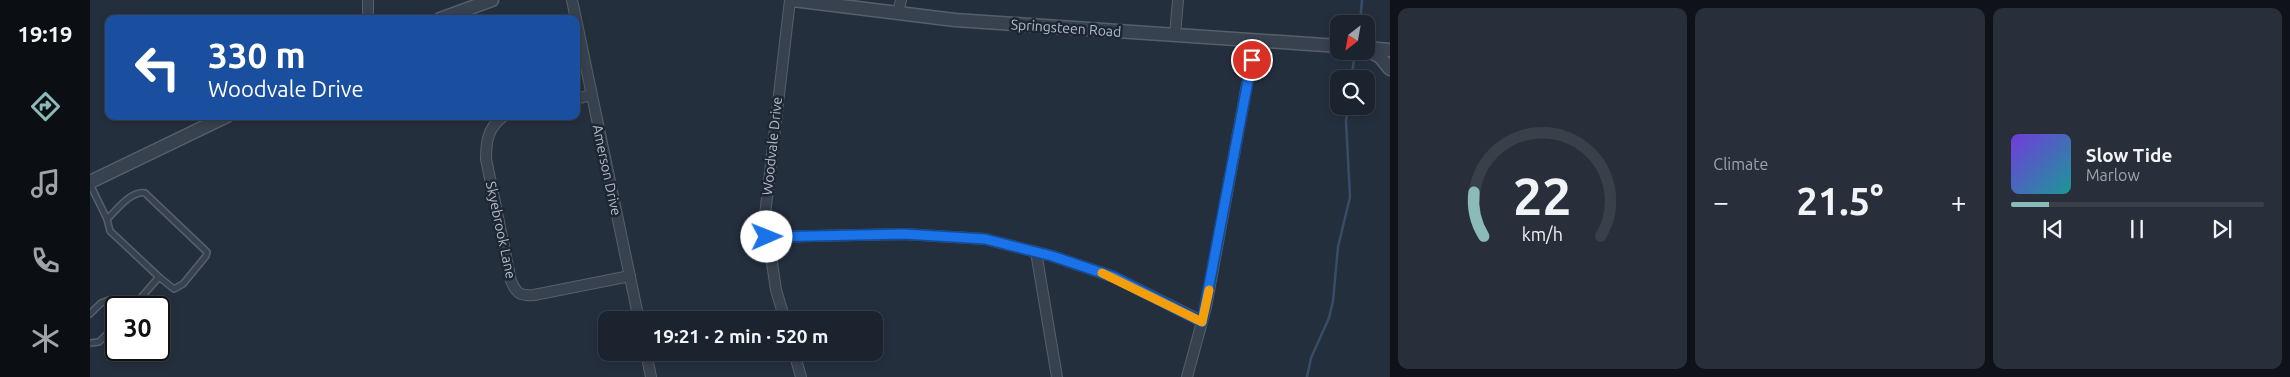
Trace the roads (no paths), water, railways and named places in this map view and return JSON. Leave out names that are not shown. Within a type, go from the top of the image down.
[{"type":"street","points":[[368,0],[368,15]]},
{"type":"street","points":[[451,15],[492,0]]},
{"type":"street","name":"Amerson Drive","points":[[572,0],[575,15]]},
{"type":"street","name":"Woodvale Drive","points":[[782,311],[776,290],[764,215],[790,0]]},
{"type":"street","name":"Springsteen Road","points":[[794,0],[955,20],[1330,45]]},
{"type":"street","points":[[898,13],[900,0]]},
{"type":"street","points":[[1175,35],[1178,0]]},
{"type":"street","name":"Amerson Drive","points":[[580,38],[637,311]]},
{"type":"street","points":[[1187,377],[1202,322],[1255,41]]},
{"type":"street","points":[[1375,49],[1390,50]]},
{"type":"street","points":[[1375,54],[1390,68]]},
{"type":"street","points":[[580,97],[592,95]]},
{"type":"street","points":[[90,183],[219,120]]},
{"type":"street","name":"Skyebrook Lane","points":[[500,120],[490,130],[486,141],[486,159],[511,281],[516,292],[522,296],[534,295],[630,276]]},
{"type":"street","points":[[767,237],[904,234],[985,239],[1036,252],[1114,277],[1202,322]]},
{"type":"street","points":[[1036,252],[1057,377]]},
{"type":"street","points":[[648,361],[651,377]]},
{"type":"street","points":[[797,361],[801,377]]},
{"type":"lane","points":[[90,183],[107,219],[110,231],[170,287],[177,288],[206,256],[205,249],[145,192],[137,192],[132,195],[107,219]]},
{"type":"lane","points":[[143,296],[160,277]]},
{"type":"lane","points":[[90,314],[105,300]]},
{"type":"lane","points":[[90,343],[99,342],[105,336]]},
{"type":"waterway","points":[[1361,15],[1362,0]]},
{"type":"waterway","points":[[1352,70],[1354,60]]},
{"type":"waterway","points":[[1307,377],[1311,358],[1329,318],[1333,301],[1338,247],[1350,197],[1347,115]]}]
